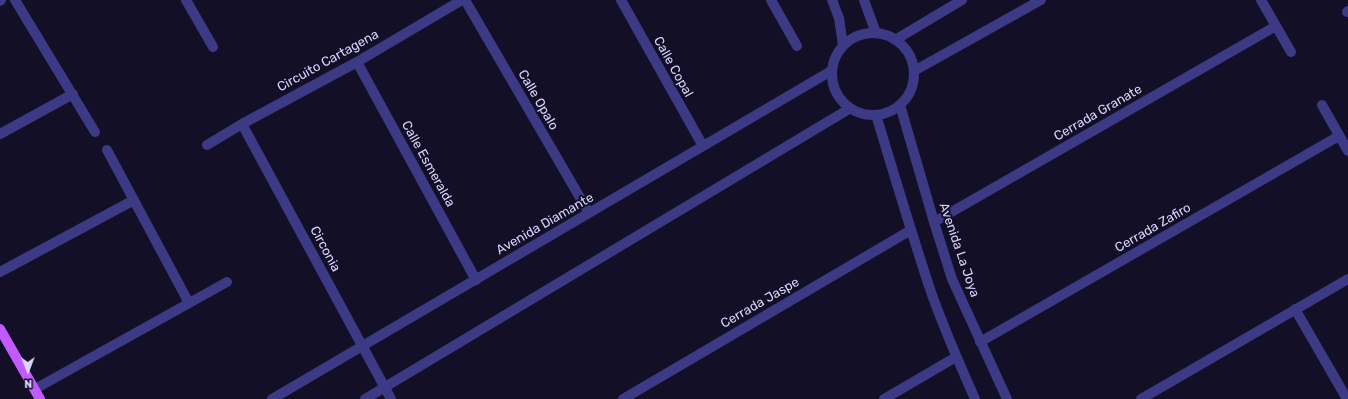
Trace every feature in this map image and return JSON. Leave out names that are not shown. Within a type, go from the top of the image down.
[{"type":"main road","points":[[0,329],[40,399]]},
{"type":"street","points":[[15,0],[95,132]]},
{"type":"street","name":"Circuito Cartagena","points":[[207,144],[357,62],[463,0]]},
{"type":"street","name":"Calle Opalo","points":[[463,0],[589,213]]},
{"type":"street","name":"Calle Copal","points":[[621,0],[703,146]]},
{"type":"street","points":[[771,0],[797,46]]},
{"type":"street","points":[[832,0],[839,18],[844,45]]},
{"type":"street","points":[[864,0],[876,33]]},
{"type":"street","points":[[895,40],[961,0]]},
{"type":"street","points":[[914,72],[1041,0]]},
{"type":"street","points":[[1261,0],[1292,52]]},
{"type":"street","points":[[190,2],[213,47]]},
{"type":"street","name":"Cerrada Granate","points":[[934,222],[1276,26]]},
{"type":"street","points":[[876,33],[886,35],[905,48],[911,59],[914,72],[913,84],[908,95],[900,105],[889,112],[876,115],[862,114],[849,108],[839,98],[833,85],[831,71],[835,57],[844,45],[853,38],[864,34],[876,33]]},
{"type":"street","name":"Calle Esmeralda","points":[[357,62],[476,280]]},
{"type":"street","name":"Avenida Diamante","points":[[272,399],[288,395],[362,346],[831,71]]},
{"type":"street","points":[[0,134],[73,94]]},
{"type":"street","name":"Avenida La Joya","points":[[900,105],[952,279],[1007,399]]},
{"type":"street","points":[[1322,105],[1348,151]]},
{"type":"street","points":[[365,399],[849,108]]},
{"type":"street","points":[[876,115],[931,291],[956,357],[975,399]]},
{"type":"street","name":"Circonia","points":[[242,124],[385,387]]},
{"type":"street","name":"Cerrada Zafiro","points":[[980,342],[1339,136]]},
{"type":"street","points":[[107,150],[189,303]]},
{"type":"street","points":[[0,272],[134,200]]},
{"type":"street","name":"Cerrada Jaspe","points":[[623,399],[911,230]]},
{"type":"street","points":[[1140,399],[1348,279]]},
{"type":"street","points":[[34,389],[227,282]]},
{"type":"street","points":[[1295,309],[1347,399]]},
{"type":"street","points":[[884,399],[956,357]]},
{"type":"street","points":[[385,387],[391,399]]}]
